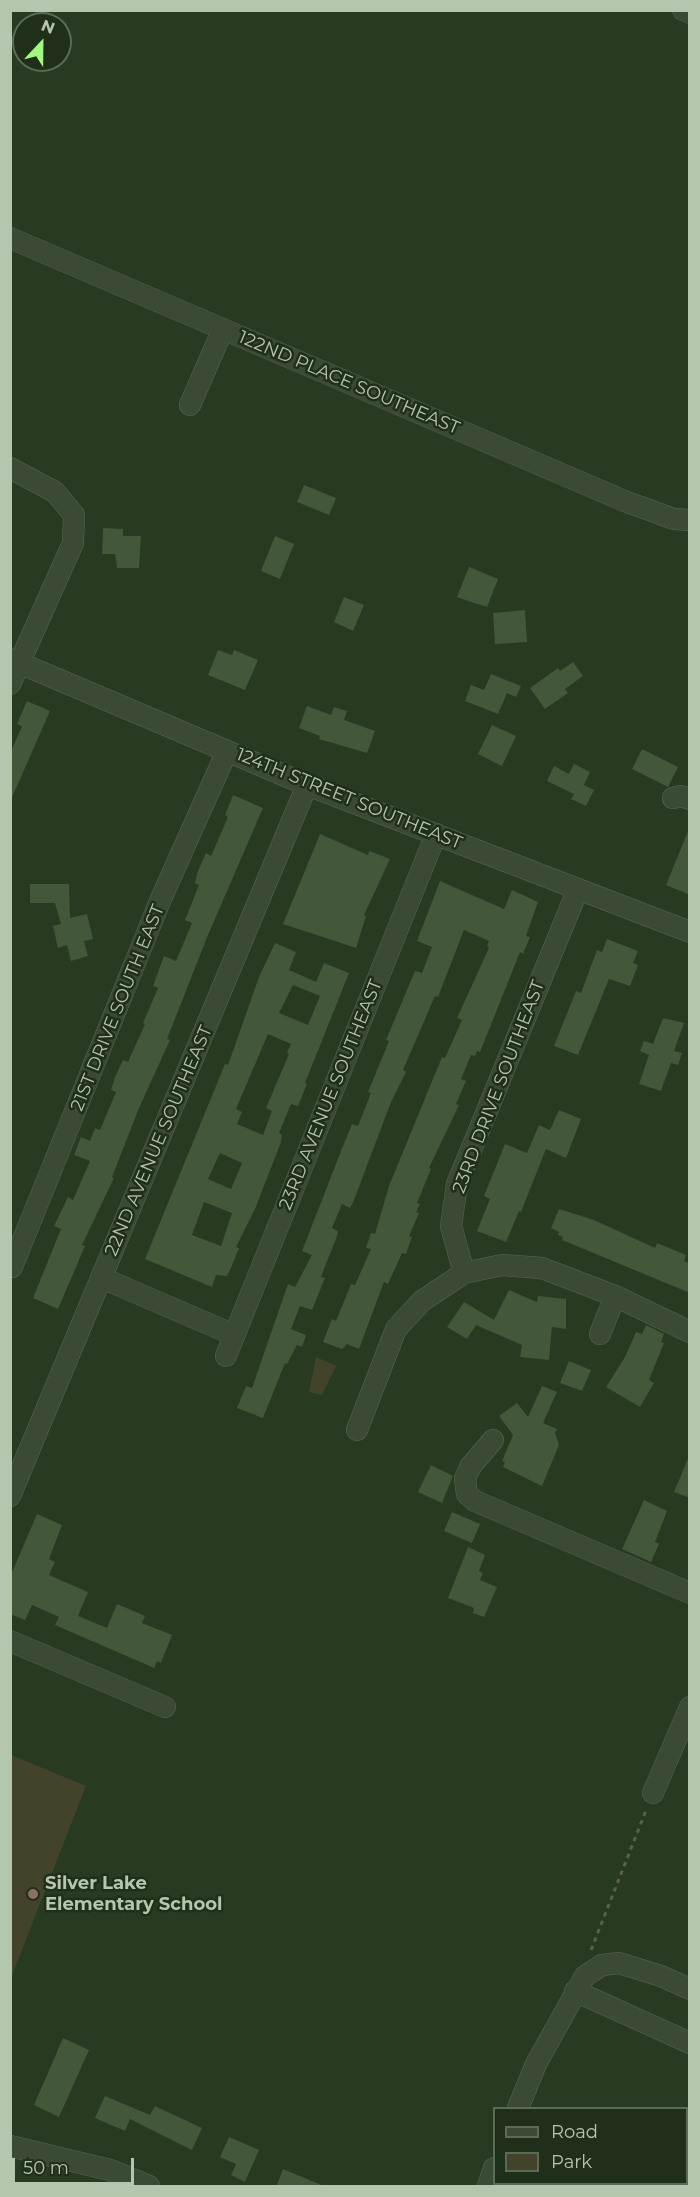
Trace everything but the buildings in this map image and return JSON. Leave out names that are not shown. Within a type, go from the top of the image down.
[{"type":"street","points":[[683,10],[690,14]]},
{"type":"street","name":"122ND PLACE SOUTHEAST","points":[[10,238],[627,502],[674,519],[690,520]]},
{"type":"street","points":[[190,405],[223,329]]},
{"type":"street","points":[[10,468],[55,492],[74,515],[73,543],[15,661],[10,684]]},
{"type":"street","name":"124TH STREET SOUTHEAST","points":[[15,661],[307,785],[690,932]]},
{"type":"street","name":"21ST DRIVE SOUTH EAST","points":[[12,1267],[160,901],[227,751]]},
{"type":"street","name":"22ND AVENUE SOUTHEAST","points":[[10,1496],[307,785]]},
{"type":"street","name":"23RD AVENUE SOUTHEAST","points":[[226,1356],[436,834]]},
{"type":"street","name":"23RD DRIVE SOUTHEAST","points":[[464,1273],[451,1226],[457,1184],[578,889]]},
{"type":"street","points":[[357,1430],[396,1329],[422,1301],[464,1273],[502,1265],[542,1268],[615,1296],[690,1332]]},
{"type":"street","points":[[102,1278],[234,1335]]},
{"type":"street","points":[[600,1335],[615,1296]]},
{"type":"street","points":[[493,1440],[470,1467],[465,1479],[467,1494],[475,1501],[690,1593]]},
{"type":"street","points":[[10,1641],[165,1707]]},
{"type":"street","points":[[653,1793],[690,1707]]},
{"type":"street","points":[[519,2107],[536,2064],[585,1976],[602,1965],[619,1963],[661,1976],[690,1989]]},
{"type":"street","points":[[575,1991],[690,2043]]},
{"type":"street","points":[[10,2145],[111,2170],[149,2187]]},
{"type":"path","points":[[588,1958],[653,1793]]},
{"type":"green space","points":[[316,1357],[336,1366],[322,1395],[309,1392]]},
{"type":"green space","name":"Silver Lake Elementary School","points":[[11,1755],[86,1786],[11,1978]]},
{"type":"place","name":"Silver Lake Elementary School","points":[[33,1894]]}]
